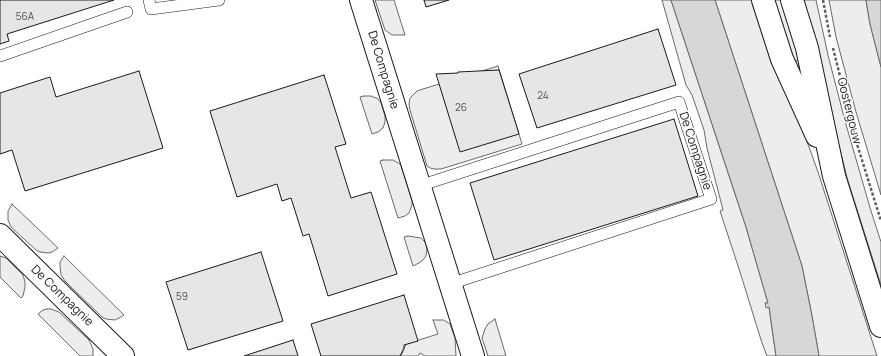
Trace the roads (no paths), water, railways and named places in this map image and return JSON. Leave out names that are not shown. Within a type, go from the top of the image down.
[{"type":"street","name":"De Compagnie","points":[[361,0],[473,356]]},
{"type":"street","points":[[763,0],[782,59],[834,176]]},
{"type":"street","points":[[792,0],[807,48],[834,176],[881,326]]},
{"type":"street","name":"De Compagnie","points":[[0,235],[123,356]]},
{"type":"lane","points":[[149,0],[152,9],[219,0]]},
{"type":"lane","points":[[0,56],[127,12]]},
{"type":"lane","name":"De Compagnie","points":[[419,186],[679,102],[711,199],[450,284]]}]
